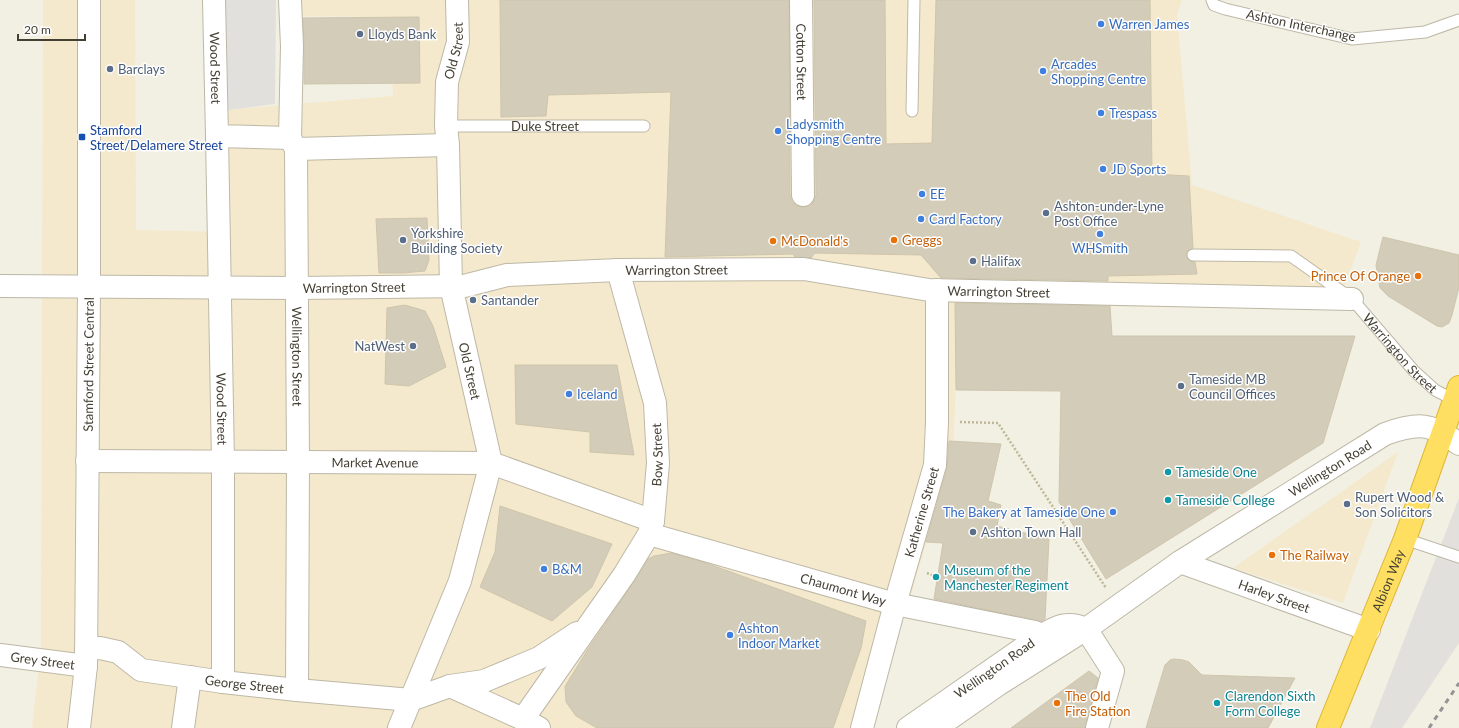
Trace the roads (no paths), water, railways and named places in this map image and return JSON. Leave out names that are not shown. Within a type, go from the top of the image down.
[{"type":"highway","points":[[1451,438],[1457,396]]},
{"type":"highway","name":"Albion Way","points":[[1328,728],[1405,539],[1451,438]]},
{"type":"street","name":"Stamford Street Central","points":[[79,728],[86,658],[89,287],[89,0]]},
{"type":"street","name":"Wood Street","points":[[214,0],[219,287],[224,462],[223,682]]},
{"type":"street","name":"Wellington Street","points":[[290,0],[298,288],[297,690]]},
{"type":"street","name":"Old Street","points":[[399,728],[460,581],[491,463],[451,286],[447,82],[458,42],[457,0]]},
{"type":"street","name":"Cotton Street","points":[[801,0],[803,195]]},
{"type":"street","points":[[216,136],[293,144],[406,147],[447,136]]},
{"type":"street","name":"Warrington Street","points":[[0,286],[298,288],[464,286],[507,275],[618,270],[804,269],[937,290],[1352,299]]},
{"type":"street","name":"Bow Street","points":[[531,723],[588,626],[624,575],[651,527],[658,464],[654,403],[618,270]]},
{"type":"street","name":"Katherine Street","points":[[862,728],[895,604],[935,465],[938,422],[937,290]]},
{"type":"street","name":"Wellington Road","points":[[936,728],[999,684],[1086,630],[1180,562],[1385,434],[1400,428],[1422,425],[1451,438]]},
{"type":"street","name":"Market Avenue","points":[[87,461],[491,463],[651,527]]},
{"type":"street","name":"Chaumont Way","points":[[651,527],[895,604],[1035,632],[1039,637]]},
{"type":"street","name":"Harley Street","points":[[1180,562],[1369,630]]},
{"type":"street","name":"Wellington Road","points":[[908,728],[1057,626],[1076,624],[1086,630]]},
{"type":"street","name":"Bow Street","points":[[411,700],[450,686],[484,681],[539,658],[588,626]]},
{"type":"street","points":[[1086,630],[1113,671],[1097,728]]},
{"type":"street","name":"George Street","points":[[86,658],[100,648],[118,652],[141,670],[223,682],[411,700]]},
{"type":"street","name":"Grey Street","points":[[0,655],[86,658]]},
{"type":"street","points":[[183,728],[190,677]]},
{"type":"street","points":[[450,686],[531,723]]},
{"type":"lane","points":[[912,111],[914,0]]},
{"type":"lane","name":"Ashton Interchange","points":[[1213,3],[1224,9],[1352,39],[1425,32],[1459,20]]},
{"type":"lane","name":"Duke Street","points":[[447,136],[644,126]]},
{"type":"lane","name":"Warrington Street","points":[[1193,255],[1291,256],[1352,299],[1414,371],[1435,390],[1457,396]]},
{"type":"lane","points":[[1405,539],[1459,557]]},
{"type":"railway","points":[[1429,728],[1459,683]]},
{"type":"place","name":"Warren James","points":[[1101,24]]},
{"type":"place","name":"Lloyds Bank","points":[[360,34]]},
{"type":"place","name":"Barclays","points":[[110,69]]},
{"type":"place","name":"Arcades Shopping Centre","points":[[1043,71]]},
{"type":"place","name":"Trespass","points":[[1101,113]]},
{"type":"place","name":"Ladysmith Shopping Centre","points":[[778,131]]},
{"type":"place","name":"Stamford Street/Delamere Street","points":[[82,137]]},
{"type":"place","name":"JD Sports","points":[[1103,169]]},
{"type":"place","name":"EE","points":[[922,194]]},
{"type":"place","name":"Ashton-under-Lyne Post Office","points":[[1046,213]]},
{"type":"place","name":"Card Factory","points":[[921,219]]},
{"type":"place","name":"WHSmith","points":[[1100,234]]},
{"type":"place","name":"Yorkshire Building Society","points":[[403,240]]},
{"type":"place","name":"Greggs","points":[[894,240]]},
{"type":"place","name":"McDonald's","points":[[773,241]]},
{"type":"place","name":"Halifax","points":[[973,261]]},
{"type":"place","name":"Prince Of Orange","points":[[1418,276]]},
{"type":"place","name":"Santander","points":[[473,300]]},
{"type":"place","name":"NatWest","points":[[413,346]]},
{"type":"place","name":"Tameside MB Council Offices","points":[[1181,386]]},
{"type":"place","name":"Iceland","points":[[569,394]]},
{"type":"place","name":"Tameside One","points":[[1168,472]]},
{"type":"place","name":"Tameside College","points":[[1168,500]]},
{"type":"place","name":"Rupert Wood & Son Solicitors","points":[[1347,504]]},
{"type":"place","name":"The Bakery at Tameside One","points":[[1113,512]]},
{"type":"place","name":"Ashton Town Hall","points":[[973,532]]},
{"type":"place","name":"The Railway","points":[[1272,555]]},
{"type":"place","name":"B&M","points":[[544,569]]},
{"type":"place","name":"Museum of the Manchester Regiment","points":[[936,577]]},
{"type":"place","name":"Ashton Indoor Market","points":[[730,635]]},
{"type":"place","name":"The Old Fire Station","points":[[1057,703]]},
{"type":"place","name":"Clarendon Sixth Form College","points":[[1217,703]]}]
